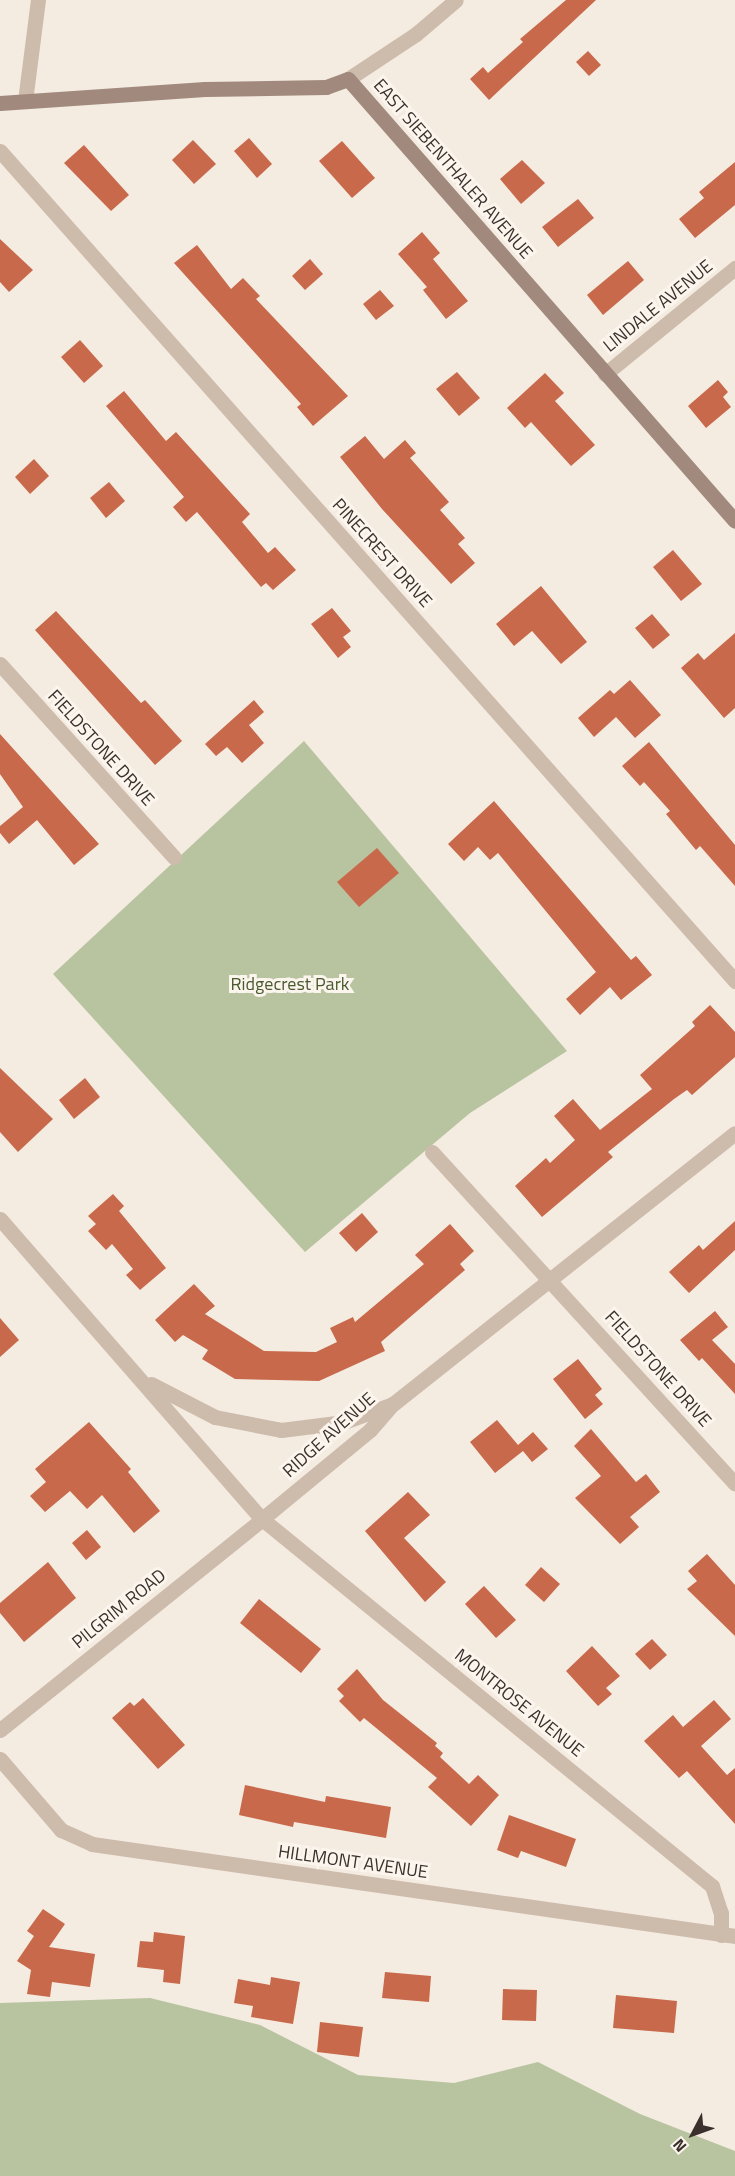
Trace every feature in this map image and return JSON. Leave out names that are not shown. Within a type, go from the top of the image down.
[{"type":"main road","name":"EAST SIEBENTHALER AVENUE","points":[[0,103],[204,89],[326,87],[348,79],[735,521]]},
{"type":"street","points":[[25,101],[38,0]]},
{"type":"street","points":[[348,79],[416,34],[456,0]]},
{"type":"street","name":"PINECREST DRIVE","points":[[0,151],[735,981]]},
{"type":"street","name":"LINDALE AVENUE","points":[[605,375],[735,268]]},
{"type":"street","name":"FIELDSTONE DRIVE","points":[[0,664],[174,857]]},
{"type":"street","name":"RIDGE AVENUE","points":[[262,1520],[370,1430],[393,1404],[553,1280],[735,1133]]},
{"type":"street","name":"FIELDSTONE DRIVE","points":[[432,1152],[525,1257],[553,1280],[735,1484]]},
{"type":"street","points":[[0,1219],[262,1520]]},
{"type":"street","points":[[128,1364],[145,1380],[183,1403],[248,1426],[314,1428],[393,1404]]},
{"type":"street","name":"PILGRIM ROAD","points":[[0,1730],[262,1520]]},
{"type":"street","name":"MONTROSE AVENUE","points":[[262,1520],[712,1886],[728,1935]]},
{"type":"street","name":"HILLMONT AVENUE","points":[[0,1759],[61,1830],[85,1843],[728,1935]]},
{"type":"green space","name":"Ridgecrest Park","points":[[304,741],[567,1051],[470,1113],[305,1252],[53,974]]},
{"type":"green space","points":[[150,1998],[260,2025],[358,2075],[454,2083],[538,2062],[640,2114],[735,2151],[735,2176],[0,2176],[0,2003]]},
{"type":"building","points":[[566,0],[596,0],[489,100],[470,79],[483,67],[488,73],[523,42],[520,39]]},
{"type":"building","points":[[588,51],[601,65],[589,76],[576,62]]},
{"type":"building","points":[[249,138],[272,164],[257,178],[234,151]]},
{"type":"building","points":[[193,140],[216,164],[194,184],[172,160]]},
{"type":"building","points":[[342,141],[375,178],[352,198],[319,161]]},
{"type":"building","points":[[84,145],[129,195],[111,211],[64,163]]},
{"type":"building","points":[[522,160],[545,183],[521,204],[500,179]]},
{"type":"building","points":[[735,162],[735,205],[695,238],[679,219],[704,198],[699,192]]},
{"type":"building","points":[[578,199],[594,218],[558,247],[542,227]]},
{"type":"building","points":[[422,232],[440,253],[433,259],[468,301],[446,319],[423,290],[427,287],[398,254]]},
{"type":"building","points":[[0,239],[33,270],[9,292],[0,282]]},
{"type":"building","points":[[197,245],[231,289],[243,278],[260,296],[256,299],[348,396],[313,426],[297,407],[301,404],[174,263]]},
{"type":"building","points":[[310,259],[323,274],[305,290],[292,276]]},
{"type":"building","points":[[628,261],[644,280],[603,315],[587,295]]},
{"type":"building","points":[[380,290],[394,306],[376,320],[363,304]]},
{"type":"building","points":[[80,340],[103,366],[84,383],[61,357]]},
{"type":"building","points":[[457,372],[480,398],[459,416],[436,389]]},
{"type":"building","points":[[545,373],[564,393],[555,401],[595,445],[571,466],[531,422],[525,428],[507,408]]},
{"type":"building","points":[[718,380],[728,392],[723,397],[731,407],[706,428],[688,406]]},
{"type":"building","points":[[124,391],[166,441],[176,432],[250,514],[242,522],[268,553],[275,547],[296,570],[273,590],[266,583],[261,587],[197,512],[186,522],[173,507],[184,497],[106,406]]},
{"type":"building","points":[[365,436],[384,459],[405,440],[416,453],[410,458],[449,502],[440,510],[465,538],[458,544],[475,563],[451,584],[382,509],[340,457]]},
{"type":"building","points":[[34,459],[49,476],[30,494],[15,477]]},
{"type":"building","points":[[109,482],[125,501],[106,518],[90,498]]},
{"type":"building","points":[[673,550],[702,584],[681,601],[653,567]]},
{"type":"building","points":[[541,586],[587,642],[561,664],[532,631],[514,646],[496,624]]},
{"type":"building","points":[[332,608],[351,631],[343,637],[351,647],[338,658],[311,624]]},
{"type":"building","points":[[56,611],[141,703],[145,700],[182,741],[155,765],[35,630]]},
{"type":"building","points":[[652,614],[670,635],[653,649],[635,628]]},
{"type":"building","points":[[735,633],[735,708],[724,718],[681,668],[698,653],[704,660]]},
{"type":"building","points":[[630,680],[661,715],[635,738],[616,717],[594,737],[578,718],[610,690],[614,694]]},
{"type":"building","points":[[254,700],[264,712],[249,725],[264,743],[242,763],[227,747],[216,756],[205,744]]},
{"type":"building","points":[[0,734],[99,844],[74,865],[37,820],[9,844],[0,833],[0,826],[23,807],[0,774]]},
{"type":"building","points":[[649,742],[735,845],[735,886],[700,846],[696,850],[666,814],[670,811],[644,782],[640,786],[622,766]]},
{"type":"building","points":[[494,801],[631,960],[636,956],[652,975],[621,1000],[610,987],[580,1015],[566,999],[596,972],[498,853],[490,860],[478,847],[464,861],[448,844]]},
{"type":"building","points":[[377,848],[399,873],[359,907],[337,882]]},
{"type":"building","points":[[710,1005],[735,1032],[735,1057],[692,1095],[687,1090],[608,1152],[613,1157],[542,1217],[515,1186],[546,1158],[550,1163],[575,1140],[554,1116],[573,1099],[600,1130],[652,1089],[640,1075],[695,1026],[692,1022]]},
{"type":"building","points":[[0,1068],[53,1119],[18,1152],[0,1132]]},
{"type":"building","points":[[85,1078],[100,1097],[74,1119],[59,1100]]},
{"type":"building","points":[[113,1194],[124,1206],[119,1211],[166,1268],[140,1290],[126,1275],[133,1269],[112,1244],[106,1250],[88,1231],[96,1224],[88,1216]]},
{"type":"building","points":[[362,1213],[378,1232],[356,1252],[339,1233]]},
{"type":"building","points":[[735,1221],[735,1250],[689,1293],[669,1272],[699,1245],[703,1250]]},
{"type":"building","points":[[450,1224],[474,1251],[460,1264],[465,1270],[381,1342],[385,1351],[319,1381],[235,1379],[202,1359],[208,1350],[183,1335],[175,1342],[155,1320],[194,1284],[215,1306],[205,1314],[264,1351],[316,1352],[337,1342],[330,1328],[353,1317],[355,1322],[424,1264],[415,1255]]},
{"type":"building","points":[[715,1311],[728,1327],[712,1340],[735,1364],[735,1394],[702,1358],[699,1361],[680,1340]]},
{"type":"building","points":[[0,1318],[19,1340],[0,1357]]},
{"type":"building","points":[[578,1359],[602,1389],[595,1395],[603,1404],[585,1419],[553,1379]]},
{"type":"building","points":[[497,1420],[518,1445],[533,1432],[548,1449],[532,1462],[523,1451],[495,1473],[470,1442]]},
{"type":"building","points":[[89,1422],[131,1469],[128,1472],[160,1511],[134,1533],[102,1495],[87,1509],[70,1491],[45,1512],[30,1496],[46,1482],[35,1469]]},
{"type":"building","points":[[591,1429],[636,1482],[646,1474],[660,1492],[630,1517],[639,1527],[620,1544],[575,1498],[601,1476],[574,1446]]},
{"type":"building","points":[[408,1492],[430,1515],[404,1538],[446,1582],[425,1602],[365,1531]]},
{"type":"building","points":[[87,1530],[101,1547],[86,1560],[72,1543]]},
{"type":"building","points":[[707,1554],[735,1585],[735,1636],[687,1589],[697,1581],[688,1571]]},
{"type":"building","points":[[48,1562],[76,1598],[24,1642],[0,1613],[0,1603]]},
{"type":"building","points":[[541,1567],[560,1584],[544,1602],[525,1585]]},
{"type":"building","points":[[484,1586],[516,1620],[496,1638],[465,1604]]},
{"type":"building","points":[[259,1599],[321,1649],[301,1673],[240,1623]]},
{"type":"building","points":[[652,1639],[667,1655],[650,1670],[635,1654]]},
{"type":"building","points":[[592,1646],[620,1676],[606,1688],[612,1694],[598,1706],[566,1671]]},
{"type":"building","points":[[357,1669],[383,1700],[437,1743],[435,1746],[443,1753],[440,1757],[469,1784],[478,1775],[499,1795],[471,1826],[428,1787],[437,1778],[364,1718],[360,1722],[339,1701],[344,1696],[337,1689]]},
{"type":"building","points":[[143,1698],[185,1745],[158,1769],[112,1718],[130,1702],[134,1706]]},
{"type":"building","points":[[714,1700],[731,1719],[701,1746],[727,1775],[735,1768],[735,1824],[687,1771],[679,1778],[644,1741],[673,1715],[683,1727]]},
{"type":"building","points":[[245,1785],[325,1802],[326,1796],[391,1807],[386,1838],[294,1822],[293,1827],[239,1815]]},
{"type":"building","points":[[509,1815],[576,1839],[566,1867],[521,1851],[518,1858],[497,1850]]},
{"type":"building","points":[[43,1909],[65,1924],[49,1947],[95,1954],[90,1987],[52,1982],[50,1997],[27,1994],[31,1970],[17,1961],[34,1936],[27,1931]]},
{"type":"building","points":[[154,1932],[185,1936],[180,1984],[163,1982],[164,1970],[137,1967],[140,1941],[153,1942]]},
{"type":"building","points":[[385,1972],[431,1976],[429,2002],[382,1998]]},
{"type":"building","points":[[271,1977],[300,1982],[293,2024],[251,2017],[253,2006],[234,2003],[238,1979],[270,1985]]},
{"type":"building","points":[[503,1989],[537,1990],[536,2021],[502,2020]]},
{"type":"building","points":[[616,1995],[677,2001],[674,2033],[613,2028]]},
{"type":"building","points":[[320,2022],[363,2027],[359,2057],[317,2052]]}]
